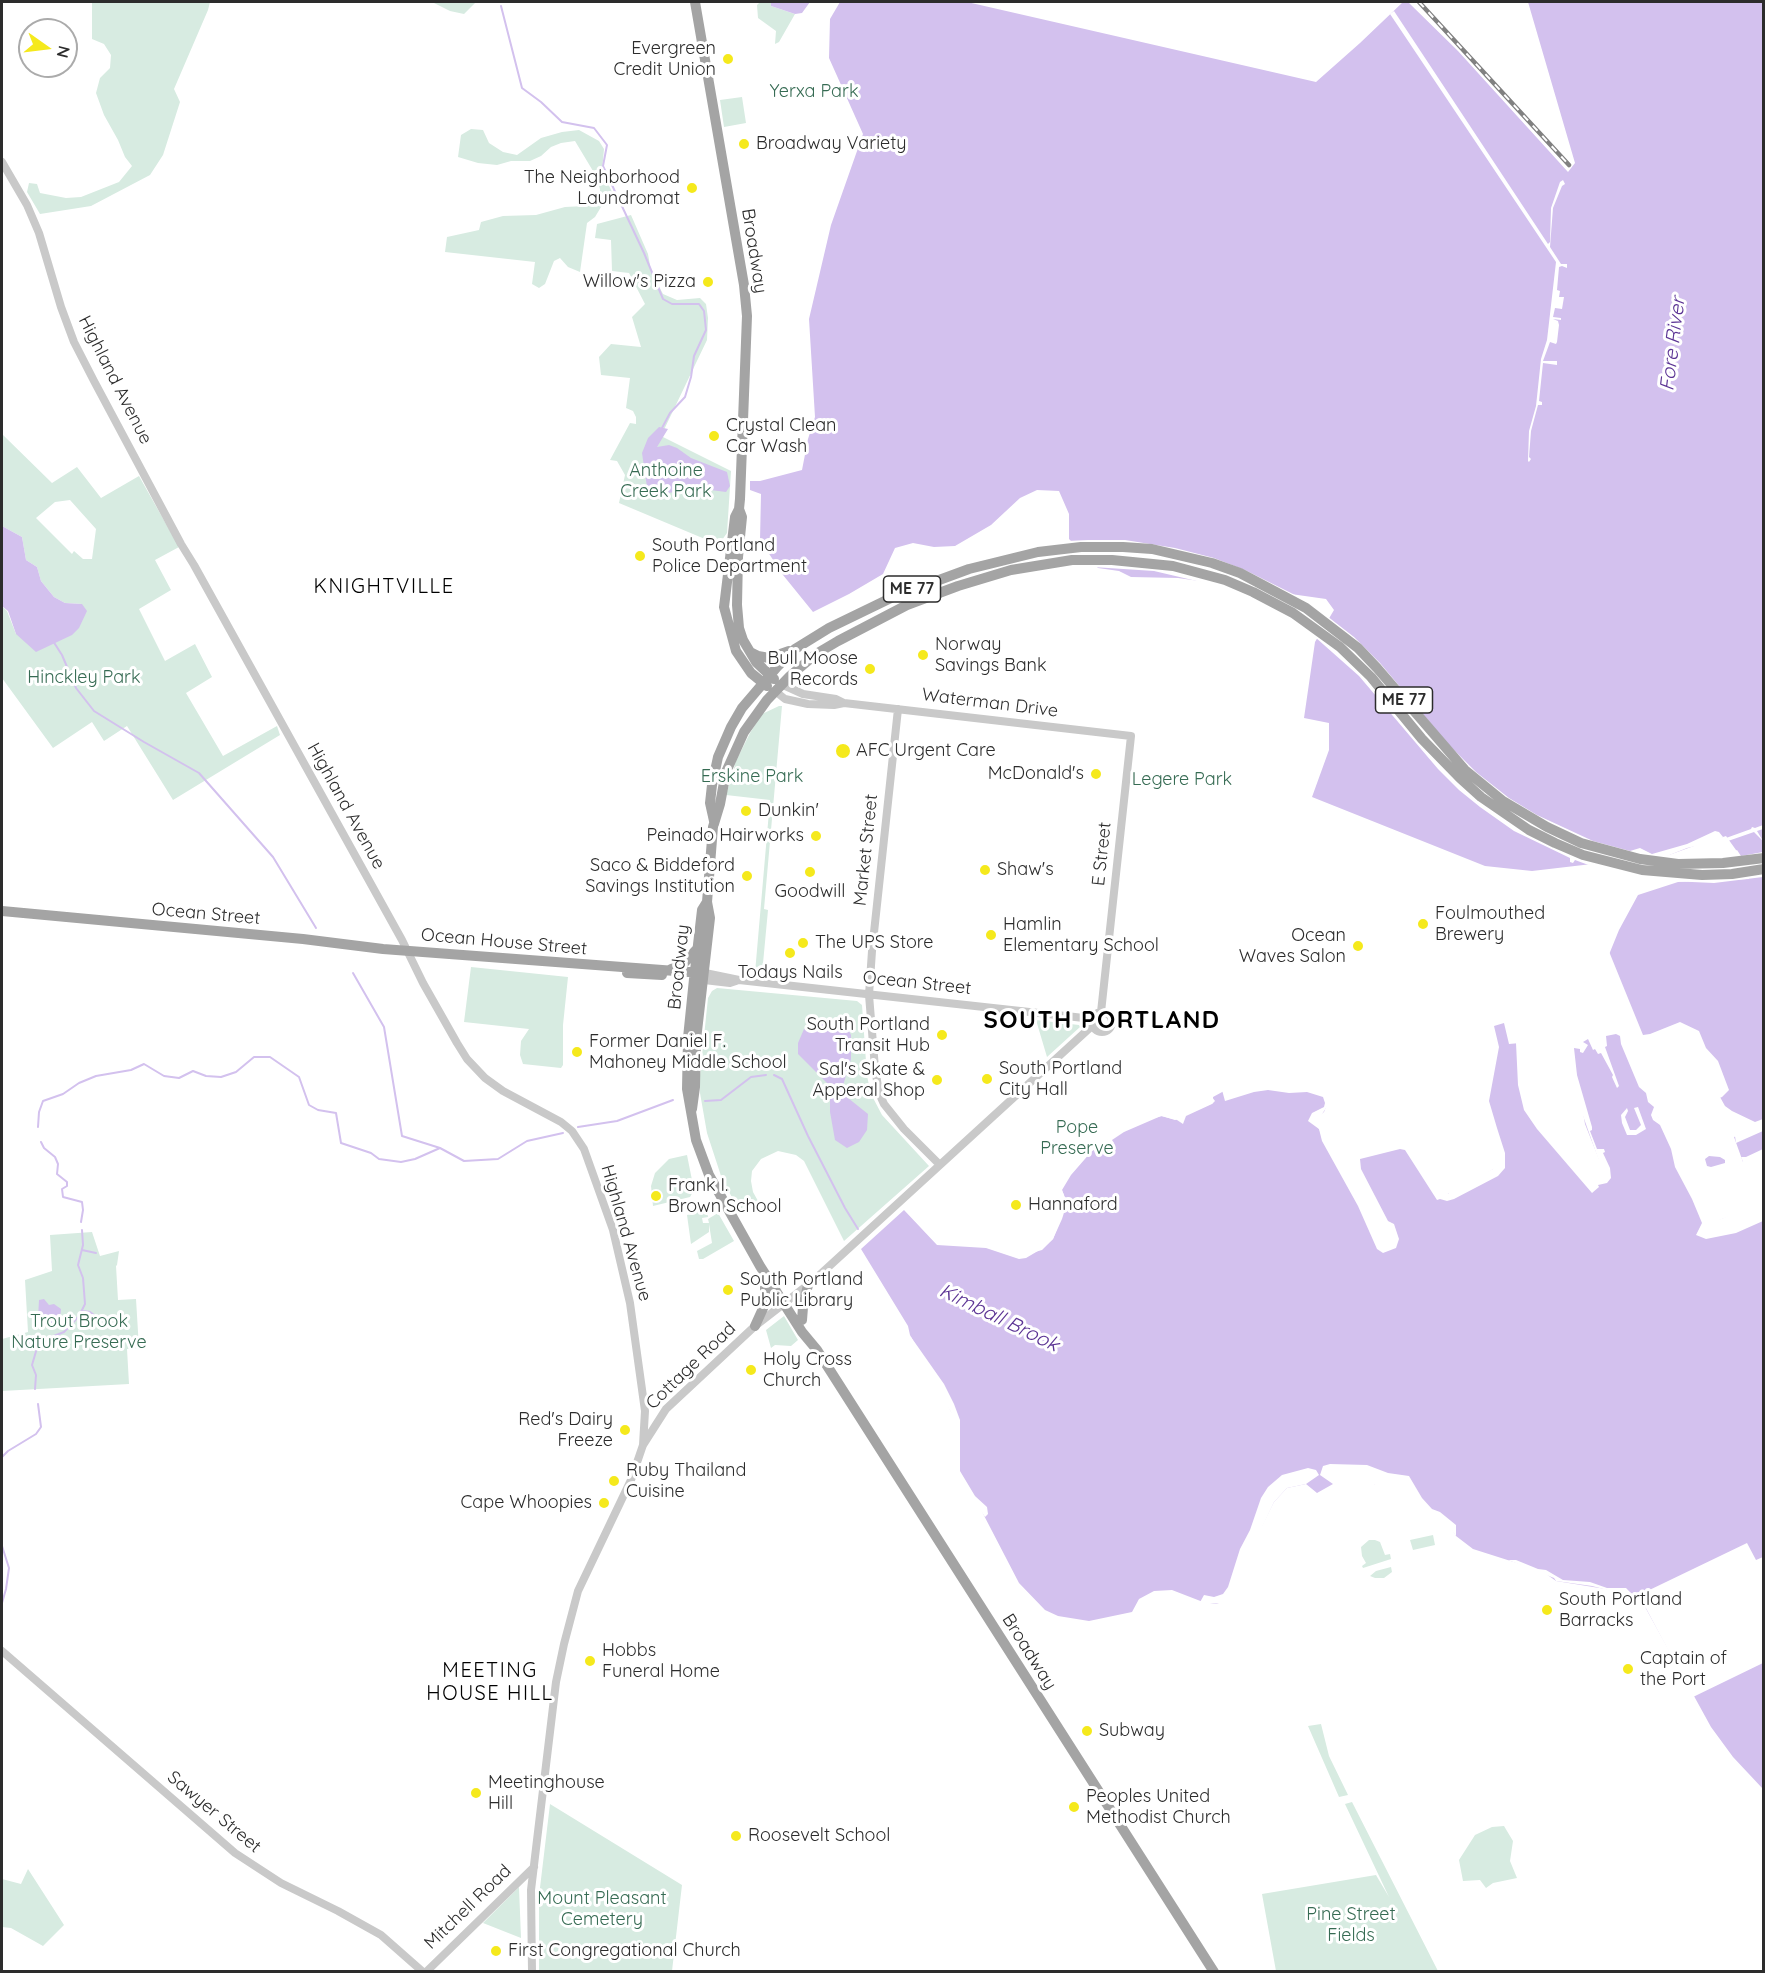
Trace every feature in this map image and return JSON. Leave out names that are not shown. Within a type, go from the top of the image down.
[{"type":"main road","name":"Broadway","points":[[694,2],[747,304],[748,338],[739,509],[735,517],[727,575],[725,615],[736,651],[751,673],[766,679]]},
{"type":"main road","name":"Broadway","points":[[739,509],[742,517],[738,557],[737,616],[743,640],[766,679]]},
{"type":"main road","name":"ME 77","points":[[766,679],[795,649],[829,628],[911,589],[969,568],[1038,552],[1092,547],[1152,549],[1197,559],[1240,573],[1306,608],[1330,625],[1377,668],[1465,770],[1503,801],[1537,822],[1581,843],[1640,859],[1678,864],[1723,863],[1764,858]]},
{"type":"main road","name":"ME 77","points":[[778,688],[816,654],[883,616],[958,586],[1011,570],[1039,564],[1082,560],[1143,562],[1203,573],[1253,592],[1293,613],[1341,647],[1371,677],[1422,739],[1460,778],[1481,797],[1529,830],[1583,855],[1642,870],[1702,875],[1732,874],[1764,869]]},
{"type":"main road","points":[[749,652],[769,658],[795,649]]},
{"type":"main road","name":"Broadway","points":[[714,821],[710,803],[722,746],[742,708],[766,679]]},
{"type":"main road","name":"Waterman Drive","points":[[766,679],[778,688]]},
{"type":"main road","name":"Broadway","points":[[778,688],[750,723],[734,751],[726,772],[714,821],[707,902],[710,918],[687,1060],[687,1089],[696,1140],[704,1164],[714,1186],[765,1273],[802,1320],[817,1350],[1214,1971]]},
{"type":"main road","name":"Broadway","points":[[699,976],[698,948],[702,910],[707,902]]},
{"type":"main road","name":"Ocean Street","points":[[2,911],[407,951]]},
{"type":"main road","points":[[671,969],[683,964],[698,948]]},
{"type":"main road","name":"Ocean House Street","points":[[407,951],[598,966],[671,969],[699,976]]},
{"type":"main road","name":"Ocean House Street","points":[[598,966],[615,972],[699,976]]},
{"type":"main road","name":"Broadway","points":[[742,1231],[758,1248],[802,1332],[817,1350]]},
{"type":"main road","points":[[755,1326],[765,1304],[765,1273]]},
{"type":"main road","points":[[802,1320],[802,1307],[808,1285]]},
{"type":"street","name":"Highland Avenue","points":[[2,162],[35,223],[74,342],[94,381],[181,544],[385,908],[456,1043],[475,1069],[503,1090],[561,1122],[572,1131],[584,1149],[612,1230],[630,1303],[645,1411],[643,1444]]},
{"type":"street","name":"Waterman Drive","points":[[778,688],[785,699],[807,704],[844,703],[1131,736]]},
{"type":"street","name":"Market Street","points":[[898,709],[869,995],[875,1068],[879,1093],[884,1104],[904,1129],[940,1165]]},
{"type":"street","name":"E Street","points":[[1101,1012],[1131,736]]},
{"type":"street","name":"Ocean Street","points":[[699,976],[730,983],[738,980],[1093,1022]]},
{"type":"street","points":[[1101,1012],[1109,1015],[1112,1021],[1110,1027],[1105,1031],[1099,1031],[1093,1022],[1096,1014],[1101,1012]]},
{"type":"street","name":"Cottage Road","points":[[532,1971],[531,1890],[556,1682],[569,1619],[578,1591],[631,1480],[643,1444],[663,1412],[755,1326],[808,1285],[1093,1022]]},
{"type":"street","name":"Sawyer Street","points":[[2,1651],[235,1853],[281,1883],[381,1935],[424,1971]]},
{"type":"street","name":"Mitchell Road","points":[[424,1971],[534,1868]]},
{"type":"green space","points":[[92,2],[210,2],[174,89],[180,102],[163,155],[150,175],[91,206],[40,214],[27,192],[29,183],[37,184],[40,193],[66,198],[81,197],[119,182],[132,166],[125,157],[104,115],[96,93],[100,78],[110,68],[111,55],[104,44],[92,39]]},
{"type":"green space","points":[[432,2],[476,2],[464,14],[450,11]]},
{"type":"green space","points":[[760,2],[771,2],[771,6],[795,14],[779,42],[775,44],[776,31],[758,18],[757,5]]},
{"type":"green space","points":[[742,97],[746,123],[724,127],[720,100]]},
{"type":"green space","points":[[471,129],[483,130],[489,143],[503,152],[517,155],[541,138],[562,132],[579,130],[599,141],[604,149],[602,171],[612,192],[614,204],[601,207],[595,217],[587,223],[580,272],[568,267],[560,258],[554,261],[545,284],[539,288],[532,284],[535,262],[445,252],[447,237],[479,230],[481,222],[503,216],[536,215],[565,207],[585,206],[600,200],[600,189],[596,176],[575,141],[551,147],[541,156],[530,161],[511,161],[497,165],[478,163],[458,157],[461,135]]},
{"type":"green space","name":"Anthoine Creek Park","points":[[631,215],[648,254],[651,271],[663,294],[677,300],[700,298],[706,304],[707,340],[661,436],[731,471],[727,533],[722,540],[717,542],[712,542],[619,503],[625,475],[617,461],[610,460],[630,423],[636,424],[636,417],[633,411],[626,408],[630,378],[601,375],[599,357],[611,344],[641,347],[632,317],[645,304],[629,273],[612,271],[611,240],[595,238],[597,224]]},
{"type":"green space","name":"Hinckley Park","points":[[2,434],[52,483],[77,467],[101,498],[139,476],[179,547],[155,560],[171,590],[139,609],[165,661],[195,644],[212,677],[186,693],[223,756],[277,726],[280,735],[173,800],[127,726],[104,741],[92,722],[53,748],[2,678],[2,606],[7,611],[16,634],[82,604],[65,603],[54,597],[41,581],[37,567],[26,560],[22,537],[2,526]],"holes":[[[70,500],[96,529],[92,559],[83,559],[74,551],[72,554],[36,518],[55,502]]]},
{"type":"green space","name":"Erskine Park","points":[[782,706],[764,909],[768,910],[762,974],[755,973],[770,800],[726,795],[736,761],[750,733],[762,714]]},
{"type":"green space","points":[[471,967],[568,977],[561,1068],[523,1064],[520,1055],[521,1041],[529,1029],[464,1022]]},
{"type":"green space","points":[[717,988],[857,1001],[862,1005],[867,1076],[871,1094],[882,1115],[929,1166],[844,1241],[804,1161],[796,1155],[778,1151],[761,1159],[752,1171],[751,1181],[758,1201],[740,1212],[722,1179],[707,1133],[700,1093],[708,998]]},
{"type":"green space","points":[[1036,1020],[1079,1025],[1080,1027],[1047,1057]]},
{"type":"green space","points":[[687,1155],[694,1190],[690,1197],[653,1206],[651,1186],[655,1173],[669,1159]]},
{"type":"green space","points":[[706,1205],[708,1217],[702,1218],[703,1223],[709,1223],[708,1219],[718,1213],[734,1241],[703,1259],[699,1259],[697,1251],[712,1243],[709,1224],[709,1232],[691,1244],[687,1215],[702,1211],[693,1212],[692,1206]]},
{"type":"green space","name":"Trout Brook Nature Preserve","points":[[92,1232],[100,1256],[119,1251],[116,1266],[118,1300],[136,1299],[139,1348],[127,1349],[129,1384],[2,1391],[2,1339],[28,1332],[25,1280],[52,1271],[50,1235]]},
{"type":"green space","points":[[784,1316],[798,1340],[791,1346],[775,1345],[771,1348],[766,1330]]},
{"type":"green space","points":[[1433,1535],[1435,1545],[1413,1550],[1410,1540]]},
{"type":"green space","points":[[1369,1540],[1380,1542],[1385,1555],[1390,1554],[1391,1559],[1363,1568],[1362,1566],[1366,1563],[1361,1547]]},
{"type":"green space","points":[[1391,1567],[1392,1572],[1384,1578],[1370,1576],[1376,1571]]},
{"type":"green space","points":[[1321,1724],[1329,1756],[1348,1795],[1339,1797],[1308,1726]]},
{"type":"green space","name":"Pine Street Fields","points":[[1352,1802],[1438,1971],[1276,1971],[1262,1894],[1376,1875],[1389,1897],[1345,1804]]},
{"type":"green space","name":"Mount Pleasant Cemetery","points":[[550,1804],[682,1885],[672,1971],[539,1971],[539,1896]]},
{"type":"green space","points":[[1504,1826],[1513,1841],[1510,1861],[1517,1878],[1493,1883],[1486,1888],[1480,1880],[1463,1881],[1459,1860],[1475,1835],[1492,1827]]},
{"type":"green space","points":[[28,1869],[64,1925],[43,1946],[11,1928],[2,1927],[2,1879],[21,1884]]},
{"type":"green space","points":[[519,1887],[521,1938],[483,1923]]},
{"type":"water","points":[[771,2],[810,2],[802,13],[795,14],[771,6]]},
{"type":"water","name":"Fore River","points":[[840,2],[967,2],[1316,82],[1403,2],[1408,2],[1458,51],[1568,172],[1575,163],[1528,2],[1763,2],[1763,1119],[1755,1122],[1725,1106],[1695,1034],[1676,1028],[1643,1038],[1608,957],[1619,930],[1638,895],[1678,882],[1749,879],[1736,850],[1726,836],[1669,855],[1532,871],[1485,866],[1312,797],[1329,750],[1329,723],[1304,718],[1315,642],[1334,610],[1326,599],[1178,578],[1131,577],[1119,571],[1098,568],[1069,539],[1069,514],[1059,491],[1037,490],[1020,498],[991,525],[955,546],[934,547],[913,543],[895,548],[883,574],[813,612],[783,575],[760,540],[761,494],[750,490],[750,481],[760,481],[802,470],[815,417],[809,319],[831,225],[863,134],[829,58],[830,19]]},
{"type":"water","points":[[659,427],[668,429],[657,447],[669,445],[691,458],[727,472],[730,486],[726,492],[703,489],[667,493],[647,487],[642,453],[648,438]]},
{"type":"water","points":[[2,526],[22,537],[26,560],[37,567],[41,581],[54,597],[65,603],[82,604],[87,611],[79,628],[72,635],[36,652],[16,634],[8,611],[2,606]]},
{"type":"water","points":[[819,1019],[831,1019],[846,1025],[851,1035],[851,1059],[842,1089],[848,1098],[868,1114],[867,1130],[859,1142],[847,1148],[835,1140],[830,1112],[830,1086],[798,1054],[798,1043],[804,1029]]},
{"type":"water","points":[[1504,1023],[1509,1044],[1520,1043],[1522,1079],[1527,1108],[1590,1177],[1603,1175],[1602,1167],[1585,1124],[1572,1049],[1576,1037],[1620,1033],[1657,1107],[1654,1113],[1664,1124],[1711,1223],[1763,1204],[1763,1789],[1733,1757],[1711,1727],[1639,1596],[1633,1599],[1624,1592],[1556,1581],[1542,1571],[1473,1549],[1456,1536],[1449,1524],[1429,1510],[1408,1486],[1333,1484],[1317,1493],[1306,1484],[1287,1488],[1274,1502],[1224,1601],[1217,1604],[1203,1602],[1172,1590],[1154,1591],[1139,1599],[1132,1612],[1089,1621],[1058,1616],[1045,1610],[1019,1583],[978,1504],[958,1472],[956,1421],[910,1335],[908,1326],[861,1249],[904,1210],[937,1245],[986,1248],[1019,1259],[1026,1258],[1053,1239],[1067,1203],[1062,1190],[1071,1175],[1091,1152],[1107,1140],[1146,1120],[1162,1116],[1175,1120],[1213,1103],[1213,1097],[1224,1091],[1267,1084],[1292,1091],[1298,1088],[1323,1092],[1328,1102],[1324,1112],[1314,1120],[1382,1243],[1388,1246],[1390,1230],[1355,1159],[1404,1145],[1440,1198],[1499,1166],[1500,1153],[1485,1101],[1489,1101],[1499,1047],[1494,1026]]},
{"type":"water","points":[[1763,1127],[1763,1155],[1743,1162],[1734,1137]]},
{"type":"water","points":[[1709,1156],[1720,1157],[1725,1160],[1725,1163],[1707,1166],[1705,1159]]},
{"type":"water","points":[[44,1299],[49,1305],[54,1304],[61,1309],[60,1319],[50,1324],[43,1324],[38,1318],[39,1300]]},
{"type":"pier","points":[[1394,11],[1548,244],[1550,242],[1551,208],[1560,182],[1563,180],[1565,184],[1553,208],[1550,247],[1561,264],[1567,264],[1567,268],[1559,267],[1557,290],[1560,291],[1559,297],[1564,297],[1562,309],[1555,308],[1553,317],[1561,318],[1561,320],[1553,319],[1558,321],[1559,325],[1557,342],[1556,344],[1550,342],[1543,361],[1557,361],[1557,365],[1543,363],[1539,401],[1542,405],[1538,405],[1531,431],[1529,457],[1531,459],[1529,462],[1528,461],[1529,431],[1536,406],[1541,359],[1547,340],[1556,262],[1390,14]]},
{"type":"pier","points":[[1125,540],[1175,548],[1214,558],[1245,570],[1299,597],[1218,586],[1154,571],[1093,567],[1067,541]]},
{"type":"pier","points":[[1327,616],[1354,637],[1380,663],[1448,744],[1476,772],[1509,798],[1537,815],[1593,841],[1630,851],[1640,848],[1652,854],[1687,844],[1715,831],[1723,837],[1717,841],[1687,848],[1667,856],[1672,857],[1669,858],[1594,867],[1575,860],[1573,863],[1570,862],[1570,858],[1514,831],[1459,790],[1438,769],[1359,676],[1315,637]]},
{"type":"pier","points":[[1763,825],[1763,829],[1757,831],[1763,841],[1754,832],[1728,841],[1726,838],[1752,827]]},
{"type":"pier","points":[[1737,850],[1741,856],[1763,852],[1763,877],[1714,883],[1670,881],[1745,876],[1735,857]]},
{"type":"pier","points":[[1608,949],[1643,1035],[1680,1022],[1699,1031],[1706,1048],[1718,1061],[1729,1090],[1722,1097],[1717,1099],[1692,1036],[1676,1031],[1647,1041],[1637,1036],[1607,959]]},
{"type":"pier","points":[[1617,1030],[1624,1033],[1631,1045],[1659,1106],[1658,1117],[1667,1122],[1709,1217],[1712,1220],[1721,1219],[1764,1201],[1763,1221],[1736,1233],[1706,1239],[1696,1235],[1702,1223],[1675,1167],[1671,1149],[1660,1125],[1653,1120],[1651,1115],[1654,1107],[1648,1102],[1646,1093],[1639,1087],[1621,1044],[1620,1036],[1616,1034],[1606,1036],[1607,1046],[1605,1047],[1619,1086],[1617,1088],[1601,1053],[1598,1054],[1595,1049],[1593,1050],[1588,1039],[1583,1042],[1588,1045],[1583,1053],[1580,1049],[1574,1048],[1577,1075],[1592,1127],[1590,1131],[1597,1149],[1604,1149],[1603,1153],[1610,1168],[1611,1178],[1607,1183],[1598,1185],[1599,1187],[1592,1193],[1537,1129],[1524,1110],[1518,1085],[1516,1043],[1523,1043],[1525,1083],[1530,1106],[1578,1163],[1591,1175],[1600,1173],[1599,1161],[1576,1096],[1569,1048],[1573,1036]]},
{"type":"pier","points":[[1267,1081],[1292,1088],[1302,1085],[1324,1090],[1328,1105],[1318,1120],[1325,1127],[1329,1142],[1354,1191],[1384,1241],[1388,1243],[1387,1231],[1355,1170],[1353,1157],[1358,1152],[1406,1142],[1441,1194],[1446,1191],[1448,1194],[1453,1187],[1493,1169],[1497,1163],[1497,1150],[1483,1099],[1489,1101],[1505,1153],[1505,1168],[1498,1176],[1447,1201],[1437,1200],[1405,1150],[1400,1149],[1360,1159],[1361,1169],[1388,1221],[1394,1224],[1399,1239],[1396,1248],[1383,1253],[1377,1249],[1358,1206],[1322,1141],[1319,1129],[1308,1121],[1312,1113],[1324,1107],[1323,1097],[1307,1092],[1289,1093],[1268,1090],[1225,1101],[1222,1090]]},
{"type":"pier","points":[[1212,1097],[1215,1101],[1212,1104],[1186,1116],[1183,1124],[1161,1116],[1124,1132],[1112,1140],[1114,1143],[1111,1145],[1107,1142],[1099,1149],[1096,1146],[1142,1118],[1158,1114],[1175,1117],[1210,1102]]},
{"type":"pier","points":[[1638,1107],[1646,1129],[1636,1135],[1627,1135],[1621,1115],[1627,1108],[1625,1117],[1630,1130],[1636,1130],[1641,1125],[1634,1108]]},
{"type":"pier","points":[[1763,1125],[1763,1131],[1736,1143],[1735,1136]]},
{"type":"pier","points":[[1763,1149],[1763,1157],[1744,1164],[1741,1157]]},
{"type":"pier","points":[[1062,1190],[1067,1203],[1053,1239],[1042,1250],[1028,1254],[1050,1237],[1063,1204]]},
{"type":"pier","points":[[911,1337],[944,1384],[954,1404],[960,1420],[960,1471],[975,1496],[987,1507],[988,1514],[985,1517],[957,1475],[951,1412],[911,1344],[909,1339]]},
{"type":"pier","points":[[1330,1464],[1367,1465],[1388,1473],[1409,1476],[1422,1498],[1432,1509],[1440,1512],[1456,1525],[1456,1536],[1448,1525],[1427,1511],[1409,1491],[1402,1499],[1389,1499],[1383,1496],[1374,1484],[1333,1484],[1320,1475],[1323,1466]]},
{"type":"pier","points":[[1308,1468],[1316,1470],[1319,1475],[1306,1484],[1287,1488],[1274,1502],[1228,1599],[1223,1604],[1210,1603],[1209,1606],[1199,1604],[1204,1595],[1214,1597],[1223,1594],[1228,1587],[1240,1549],[1250,1530],[1261,1498],[1268,1487],[1282,1475]]},
{"type":"pier","points":[[1747,1543],[1756,1560],[1763,1557],[1763,1663],[1693,1697],[1639,1595]]},
{"type":"pier","points":[[1508,1560],[1516,1560],[1546,1570],[1563,1580],[1590,1582],[1607,1588],[1626,1588],[1635,1597],[1633,1599],[1592,1586],[1556,1581],[1554,1578]]},
{"type":"waterway","points":[[501,6],[522,88],[562,122],[594,128],[607,145],[603,166],[663,299],[672,304],[699,304],[704,311],[706,330],[694,356],[685,397],[670,413],[662,428]]},
{"type":"waterway","name":"Kimball Brook","points":[[53,641],[62,655],[76,688],[94,711],[199,773],[273,857],[316,928]]},
{"type":"waterway","name":"Kimball Brook","points":[[353,973],[384,1027],[402,1136],[440,1148],[464,1161],[498,1159],[527,1141],[563,1133]]},
{"type":"waterway","points":[[38,1127],[39,1112],[43,1101],[63,1094],[79,1083],[96,1076],[131,1070],[144,1064],[164,1076],[179,1078],[193,1071],[206,1076],[221,1077],[236,1072],[254,1057],[270,1057],[299,1077],[309,1105],[318,1110],[336,1113],[341,1143],[371,1153],[379,1159],[401,1162],[415,1159],[440,1148]]},
{"type":"waterway","name":"Kimball Brook","points":[[705,1101],[721,1100],[751,1077],[766,1075]]},
{"type":"waterway","name":"Kimball Brook","points":[[774,1075],[782,1079],[808,1136],[858,1229]]},
{"type":"waterway","name":"Kimball Brook","points":[[578,1127],[617,1121],[673,1100]]},
{"type":"waterway","points":[[41,1142],[44,1148],[55,1157],[58,1164],[57,1174],[67,1182],[67,1186],[62,1189],[63,1197],[82,1202],[81,1222]]},
{"type":"waterway","points":[[35,1389],[36,1375],[32,1365],[37,1348],[46,1339],[64,1332],[79,1316],[85,1304],[83,1278],[78,1265],[83,1245],[82,1230]]},
{"type":"waterway","points":[[82,1250],[96,1253]]},
{"type":"waterway","points":[[83,1311],[94,1315]]},
{"type":"waterway","points":[[2,1457],[36,1434],[41,1427],[38,1404]]},
{"type":"waterway","points":[[2,1546],[9,1568],[2,1603]]},
{"type":"railway","points":[[1419,2],[1569,165]]},
{"type":"place","name":"Evergreen Credit Union","points":[[728,59]]},
{"type":"place","name":"Broadway Variety","points":[[744,144]]},
{"type":"place","name":"The Neighborhood Laundromat","points":[[692,188]]},
{"type":"place","name":"Willow's Pizza","points":[[708,282]]},
{"type":"place","name":"Crystal Clean Car Wash","points":[[714,436]]},
{"type":"place","name":"South Portland Police Department","points":[[640,556]]},
{"type":"place","name":"Norway Savings Bank","points":[[923,655]]},
{"type":"place","name":"Bull Moose Records","points":[[870,669]]},
{"type":"place","name":"AFC Urgent Care","points":[[843,751]]},
{"type":"place","name":"McDonald's","points":[[1096,774]]},
{"type":"place","name":"Dunkin'","points":[[746,811]]},
{"type":"place","name":"Peinado Hairworks","points":[[816,836]]},
{"type":"place","name":"Shaw's","points":[[985,870]]},
{"type":"place","name":"Goodwill","points":[[810,872]]},
{"type":"place","name":"Saco & Biddeford Savings Institution","points":[[747,876]]},
{"type":"place","name":"Foulmouthed Brewery","points":[[1423,924]]},
{"type":"place","name":"Hamlin Elementary School","points":[[991,935]]},
{"type":"place","name":"The UPS Store","points":[[803,943]]},
{"type":"place","name":"Ocean Waves Salon","points":[[1358,946]]},
{"type":"place","name":"Todays Nails","points":[[790,953]]},
{"type":"place","name":"South Portland Transit Hub","points":[[942,1035]]},
{"type":"place","name":"Former Daniel F. Mahoney Middle School","points":[[577,1052]]},
{"type":"place","name":"South Portland City Hall","points":[[987,1079]]},
{"type":"place","name":"Sal's Skate & Apperal Shop","points":[[937,1080]]},
{"type":"place","name":"Frank I. Brown School","points":[[656,1196]]},
{"type":"place","name":"Hannaford","points":[[1016,1205]]},
{"type":"place","name":"South Portland Public Library","points":[[728,1290]]},
{"type":"place","name":"Holy Cross Church","points":[[751,1370]]},
{"type":"place","name":"Red's Dairy Freeze","points":[[625,1430]]},
{"type":"place","name":"Ruby Thailand Cuisine","points":[[614,1481]]},
{"type":"place","name":"Cape Whoopies","points":[[604,1503]]},
{"type":"place","name":"South Portland Barracks","points":[[1547,1610]]},
{"type":"place","name":"Hobbs Funeral Home","points":[[590,1661]]},
{"type":"place","name":"Captain of the Port","points":[[1628,1669]]},
{"type":"place","name":"Subway","points":[[1087,1731]]},
{"type":"place","name":"Meetinghouse Hill","points":[[476,1793]]},
{"type":"place","name":"Peoples United Methodist Church","points":[[1074,1807]]},
{"type":"place","name":"Roosevelt School","points":[[736,1836]]},
{"type":"place","name":"First Congregational Church","points":[[496,1951]]},
{"type":"district","name":"KNIGHTVILLE","points":[[384,587]]},
{"type":"district","name":"SOUTH PORTLAND","points":[[1102,1021]]},
{"type":"district","name":"MEETING HOUSE HILL","points":[[490,1682]]},
{"type":"park label","name":"Yerxa Park","points":[[814,92]]},
{"type":"park label","name":"Legere Park","points":[[1182,780]]},
{"type":"park label","name":"Pope Preserve","points":[[1077,1138]]}]
